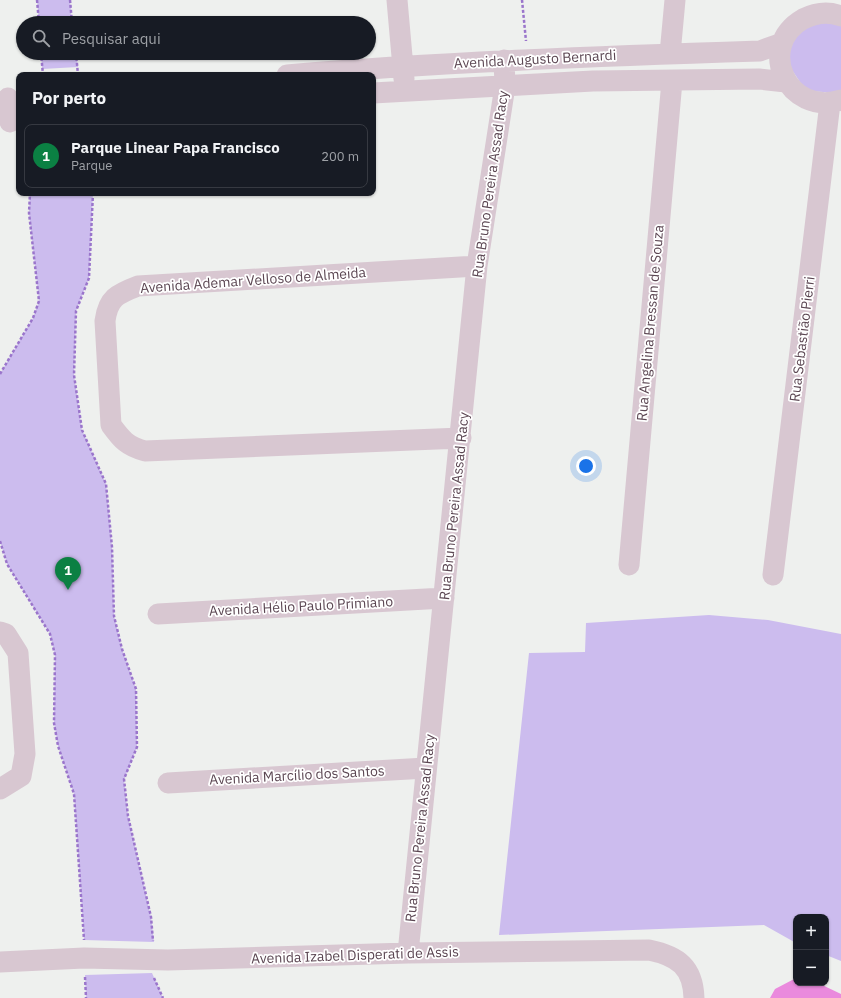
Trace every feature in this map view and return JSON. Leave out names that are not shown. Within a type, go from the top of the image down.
[{"type":"street","points":[[397,0],[405,91]]},
{"type":"street","points":[[670,54],[675,0]]},
{"type":"street","points":[[836,10],[811,14],[793,25],[782,43],[779,63],[786,82],[798,95],[813,102],[836,101]]},
{"type":"street","name":"Avenida Augusto Bernardi","points":[[325,72],[504,60],[760,51],[782,43]]},
{"type":"street","name":"Rua Bruno Pereira Assad Racy","points":[[408,953],[461,438],[477,266],[505,86],[504,60]]},
{"type":"street","name":"Avenida Augusto Bernardi","points":[[376,93],[594,81],[759,79],[786,82]]},
{"type":"street","name":"Rua Angelina Bressan de Souza","points":[[629,565],[672,81]]},
{"type":"street","points":[[9,97],[10,122]]},
{"type":"street","name":"Rua Sebastião Pierri","points":[[773,575],[836,101]]},
{"type":"street","name":"Avenida Ademar Velloso de Almeida","points":[[461,438],[145,451],[130,446],[120,437],[111,425],[105,321],[107,307],[115,297],[138,286],[477,266]]},
{"type":"street","name":"Avenida Hélio Paulo Primiano","points":[[158,614],[444,598]]},
{"type":"street","points":[[0,632],[6,634],[18,653],[25,754],[21,776],[0,789]]},
{"type":"street","name":"Avenida Marcílio dos Santos","points":[[168,783],[426,768]]},
{"type":"street","name":"Avenida Izabel Disperati de Assis","points":[[0,962],[84,958],[153,960],[408,953],[649,950],[666,954],[682,963],[693,992]]},
{"type":"path","points":[[37,0],[38,16]]},
{"type":"path","points":[[70,0],[71,16]]},
{"type":"path","points":[[522,0],[528,59]]},
{"type":"path","points":[[42,60],[43,72]]},
{"type":"path","points":[[77,60],[78,72]]},
{"type":"path","points":[[0,374],[33,318],[39,301],[29,213],[30,196]]},
{"type":"path","points":[[93,196],[89,278],[76,310],[74,374],[82,430],[106,484],[112,547],[114,616],[122,649],[136,689],[137,747],[124,780],[128,816],[151,918],[153,960]]},
{"type":"path","points":[[0,541],[7,564],[50,634],[55,655],[54,723],[58,746],[74,794],[84,958]]},
{"type":"shaded area","points":[[37,0],[70,0],[71,16],[38,16]]},
{"type":"shaded area","points":[[829,21],[841,25],[841,93],[806,91],[788,64],[790,47],[798,32],[812,23]]},
{"type":"shaded area","points":[[41,60],[77,60],[78,67],[42,69]]},
{"type":"shaded area","points":[[30,196],[93,196],[89,278],[76,311],[74,375],[82,430],[106,484],[112,547],[114,616],[122,649],[136,689],[137,747],[124,780],[128,816],[151,917],[154,942],[84,940],[74,794],[58,746],[54,723],[55,655],[50,634],[7,564],[0,541],[0,374],[33,318],[39,301],[29,213]]},
{"type":"shaded area","points":[[709,615],[768,620],[841,634],[841,961],[829,956],[829,914],[793,914],[793,941],[764,925],[499,935],[529,653],[585,652],[586,623]]},
{"type":"shaded area","points":[[152,973],[163,998],[86,998],[85,975]]},
{"type":"shaded area","points":[[793,980],[793,986],[824,986],[841,994],[841,998],[770,998],[775,989]]},
{"type":"place","name":"Parque Linear Papa Francisco","points":[[68,590]]}]
